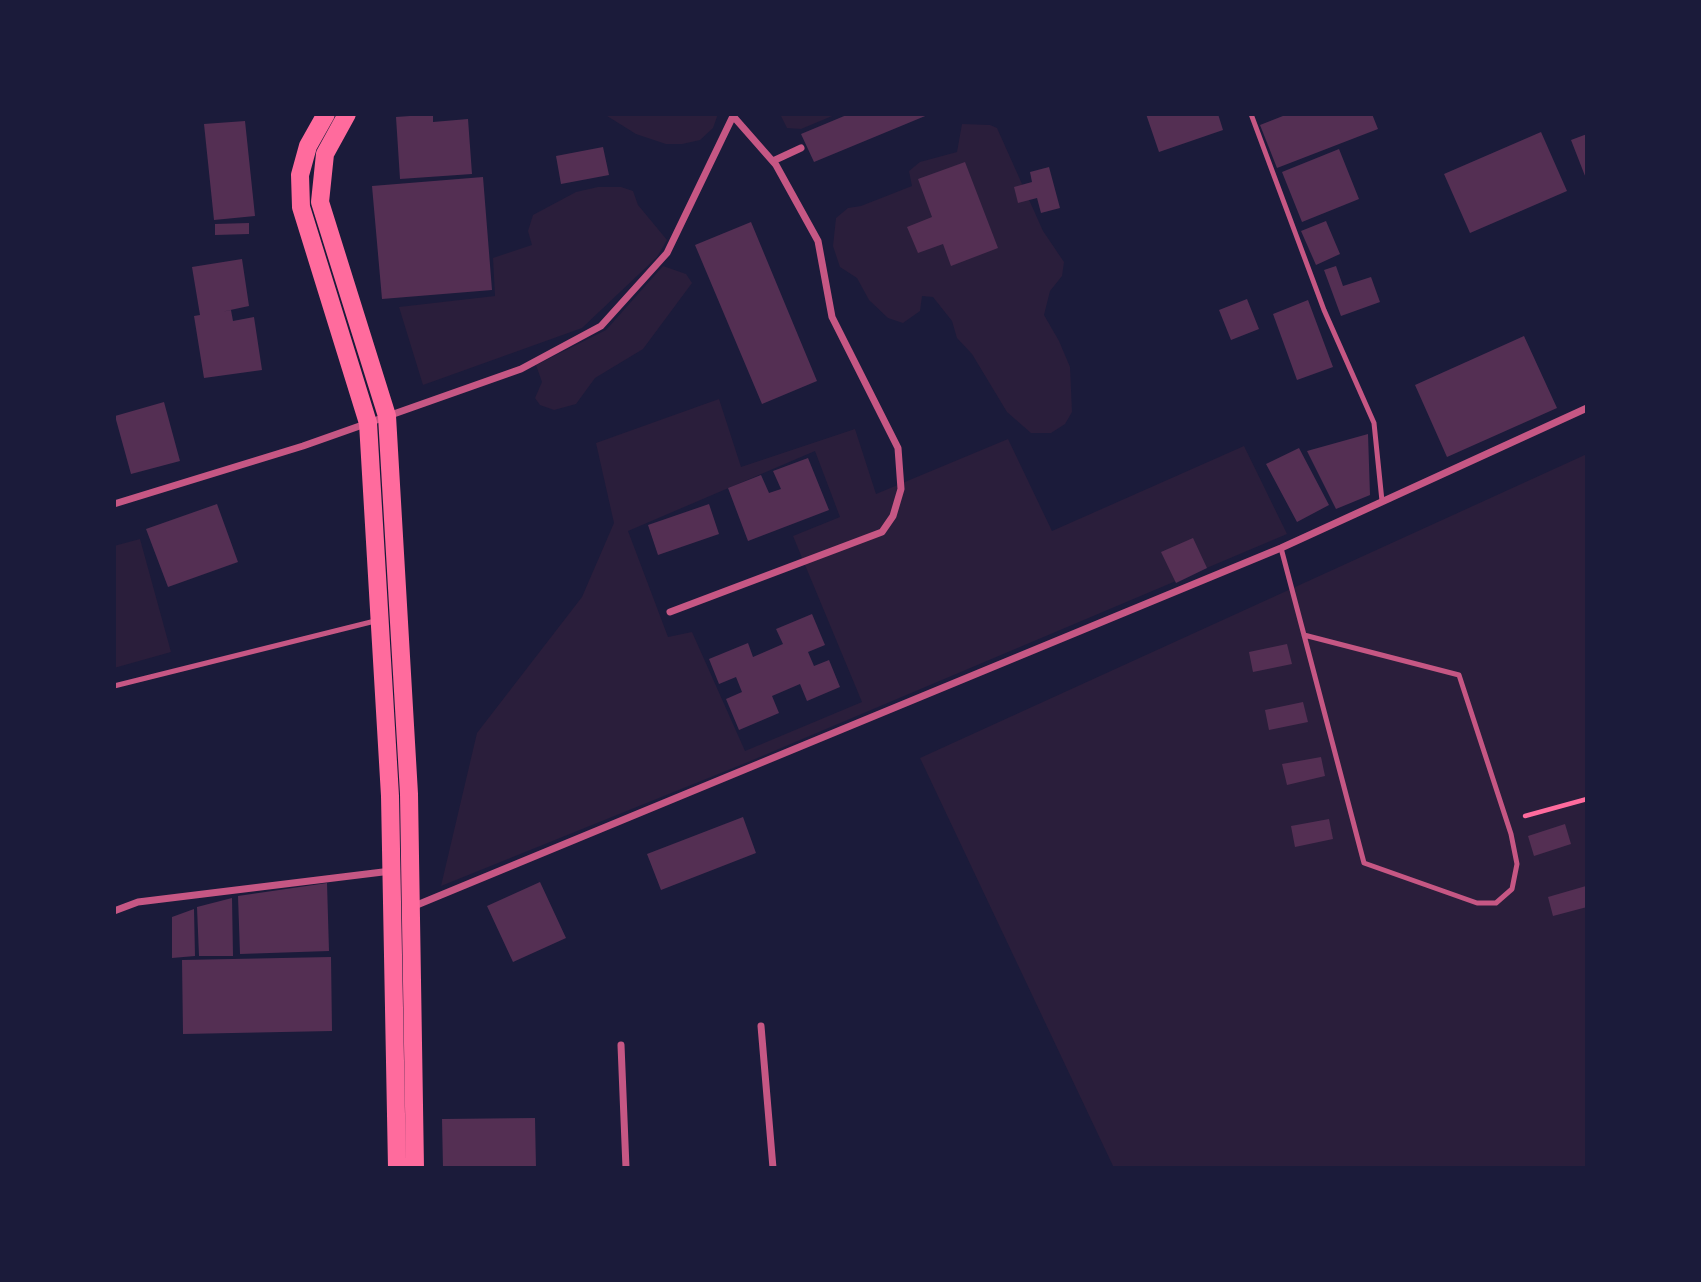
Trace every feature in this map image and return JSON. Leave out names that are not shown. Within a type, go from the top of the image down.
[{"type":"main road","points":[[346,114],[325,154],[320,202],[387,416],[410,870],[415,1168]]},
{"type":"main road","points":[[322,116],[308,146],[300,175],[301,207],[368,423],[390,796],[397,1168]]},
{"type":"main road","points":[[391,871],[410,870]]},
{"type":"street","points":[[114,504],[303,446],[521,369],[601,326],[667,253],[734,115],[773,161],[818,241],[832,317],[898,448],[901,489],[893,516],[882,531],[670,612]]},
{"type":"street","points":[[773,161],[802,148]]},
{"type":"street","points":[[411,907],[1281,548],[1587,408]]},
{"type":"street","points":[[114,911],[138,902],[391,871]]},
{"type":"street","points":[[761,1026],[773,1168]]},
{"type":"street","points":[[621,1045],[626,1168]]},
{"type":"lane","points":[[1251,114],[1324,310],[1374,423],[1382,501]]},
{"type":"lane","points":[[1281,548],[1364,863],[1477,903],[1496,903],[1512,889],[1517,864],[1507,821],[1460,675],[1304,635]]},
{"type":"lane","points":[[114,686],[378,621]]},
{"type":"path","points":[[1507,821],[1587,799]]},
{"type":"shaded area","points":[[604,114],[718,114],[713,128],[700,140],[666,144],[636,134]]},
{"type":"shaded area","points":[[780,114],[837,114],[801,129],[787,128]]},
{"type":"shaded area","points":[[962,124],[990,125],[997,128],[1043,231],[1064,262],[1062,276],[1050,291],[1044,315],[1070,367],[1072,412],[1065,424],[1051,433],[1031,433],[1007,412],[972,354],[957,338],[952,321],[933,297],[922,296],[920,311],[903,323],[888,318],[869,300],[857,278],[840,267],[833,246],[836,218],[848,208],[861,206],[912,186],[909,171],[920,162],[957,152]]},
{"type":"shaded area","points":[[598,187],[621,187],[633,191],[638,205],[667,240],[657,257],[582,328],[423,385],[399,307],[495,296],[493,258],[532,245],[528,231],[533,215],[576,192]]},
{"type":"shaded area","points":[[663,266],[686,274],[692,283],[643,349],[595,378],[576,404],[554,410],[540,405],[535,398],[542,382],[536,365],[606,330]]},
{"type":"shaded area","points":[[719,399],[741,467],[855,429],[876,494],[1008,439],[1052,531],[1244,446],[1287,534],[748,762],[441,886],[477,733],[582,597],[614,523],[596,443]],"holes":[[[815,451],[840,517],[793,536],[862,702],[745,751],[692,632],[668,637],[628,531]]]},
{"type":"shaded area","points":[[1587,454],[1587,1168],[1114,1168],[920,758]]},
{"type":"shaded area","points":[[140,539],[171,652],[114,668],[114,546]]},
{"type":"building","points":[[409,114],[433,114],[433,122],[468,119],[472,174],[400,179],[396,117],[410,116]]},
{"type":"building","points":[[849,114],[930,114],[814,162],[801,134]]},
{"type":"building","points":[[1146,114],[1218,114],[1223,130],[1159,152]]},
{"type":"building","points":[[1288,114],[1372,114],[1378,129],[1277,168],[1260,125]]},
{"type":"building","points":[[245,121],[255,216],[214,220],[204,124]]},
{"type":"building","points":[[1541,132],[1567,191],[1470,233],[1444,174]]},
{"type":"building","points":[[1587,134],[1587,181],[1571,140]]},
{"type":"building","points":[[603,147],[609,175],[561,184],[556,156]]},
{"type":"building","points":[[1339,149],[1359,199],[1302,222],[1282,172]]},
{"type":"building","points":[[965,162],[998,248],[951,266],[943,244],[918,253],[907,227],[932,217],[918,179]]},
{"type":"building","points":[[1049,167],[1060,208],[1041,213],[1037,198],[1018,203],[1014,187],[1032,182],[1030,172]]},
{"type":"building","points":[[483,177],[492,290],[382,299],[372,186]]},
{"type":"building","points":[[1326,221],[1340,254],[1316,265],[1301,231]]},
{"type":"building","points":[[751,222],[817,381],[762,404],[695,245]]},
{"type":"building","points":[[249,223],[249,234],[215,235],[215,224]]},
{"type":"building","points":[[242,259],[249,306],[221,312],[231,310],[233,321],[254,317],[262,370],[204,378],[194,316],[200,315],[192,267]]},
{"type":"building","points":[[1336,266],[1343,286],[1371,277],[1380,302],[1341,316],[1324,270]]},
{"type":"building","points":[[1247,299],[1259,329],[1231,340],[1219,310]]},
{"type":"building","points":[[1308,300],[1333,367],[1297,380],[1273,314]]},
{"type":"building","points":[[1524,336],[1557,408],[1447,457],[1415,385]]},
{"type":"building","points":[[164,402],[180,461],[131,474],[115,416]]},
{"type":"building","points":[[1368,434],[1370,495],[1336,509],[1307,451]]},
{"type":"building","points":[[1299,448],[1329,505],[1297,522],[1266,464]]},
{"type":"building","points":[[808,458],[829,510],[748,541],[728,488],[761,475],[769,493],[781,489],[773,471]]},
{"type":"building","points":[[217,504],[238,562],[168,587],[146,529]]},
{"type":"building","points":[[709,504],[719,534],[658,555],[648,525]]},
{"type":"building","points":[[1193,538],[1207,568],[1176,583],[1161,552]]},
{"type":"building","points":[[812,614],[825,645],[808,652],[814,666],[829,660],[840,687],[807,701],[800,684],[772,696],[779,713],[739,730],[726,699],[742,692],[736,677],[719,684],[709,659],[748,643],[753,657],[783,644],[776,629]]},
{"type":"building","points":[[1287,644],[1292,664],[1253,672],[1249,652]]},
{"type":"building","points":[[1303,702],[1308,722],[1269,730],[1265,710]]},
{"type":"building","points":[[1321,757],[1325,776],[1287,785],[1282,764]]},
{"type":"building","points":[[743,817],[756,853],[661,890],[647,854]]},
{"type":"building","points":[[1329,819],[1333,839],[1295,847],[1291,826]]},
{"type":"building","points":[[1565,824],[1571,844],[1534,856],[1528,836]]},
{"type":"building","points":[[540,882],[566,938],[513,962],[487,906]]},
{"type":"building","points":[[327,883],[329,951],[240,954],[238,896]]},
{"type":"building","points":[[1586,886],[1587,907],[1553,916],[1548,897]]},
{"type":"building","points":[[232,898],[233,956],[199,956],[197,907]]},
{"type":"building","points":[[194,909],[195,956],[172,958],[172,917]]},
{"type":"building","points":[[331,957],[332,1031],[183,1034],[182,960]]},
{"type":"building","points":[[535,1118],[536,1168],[443,1168],[442,1119]]}]
